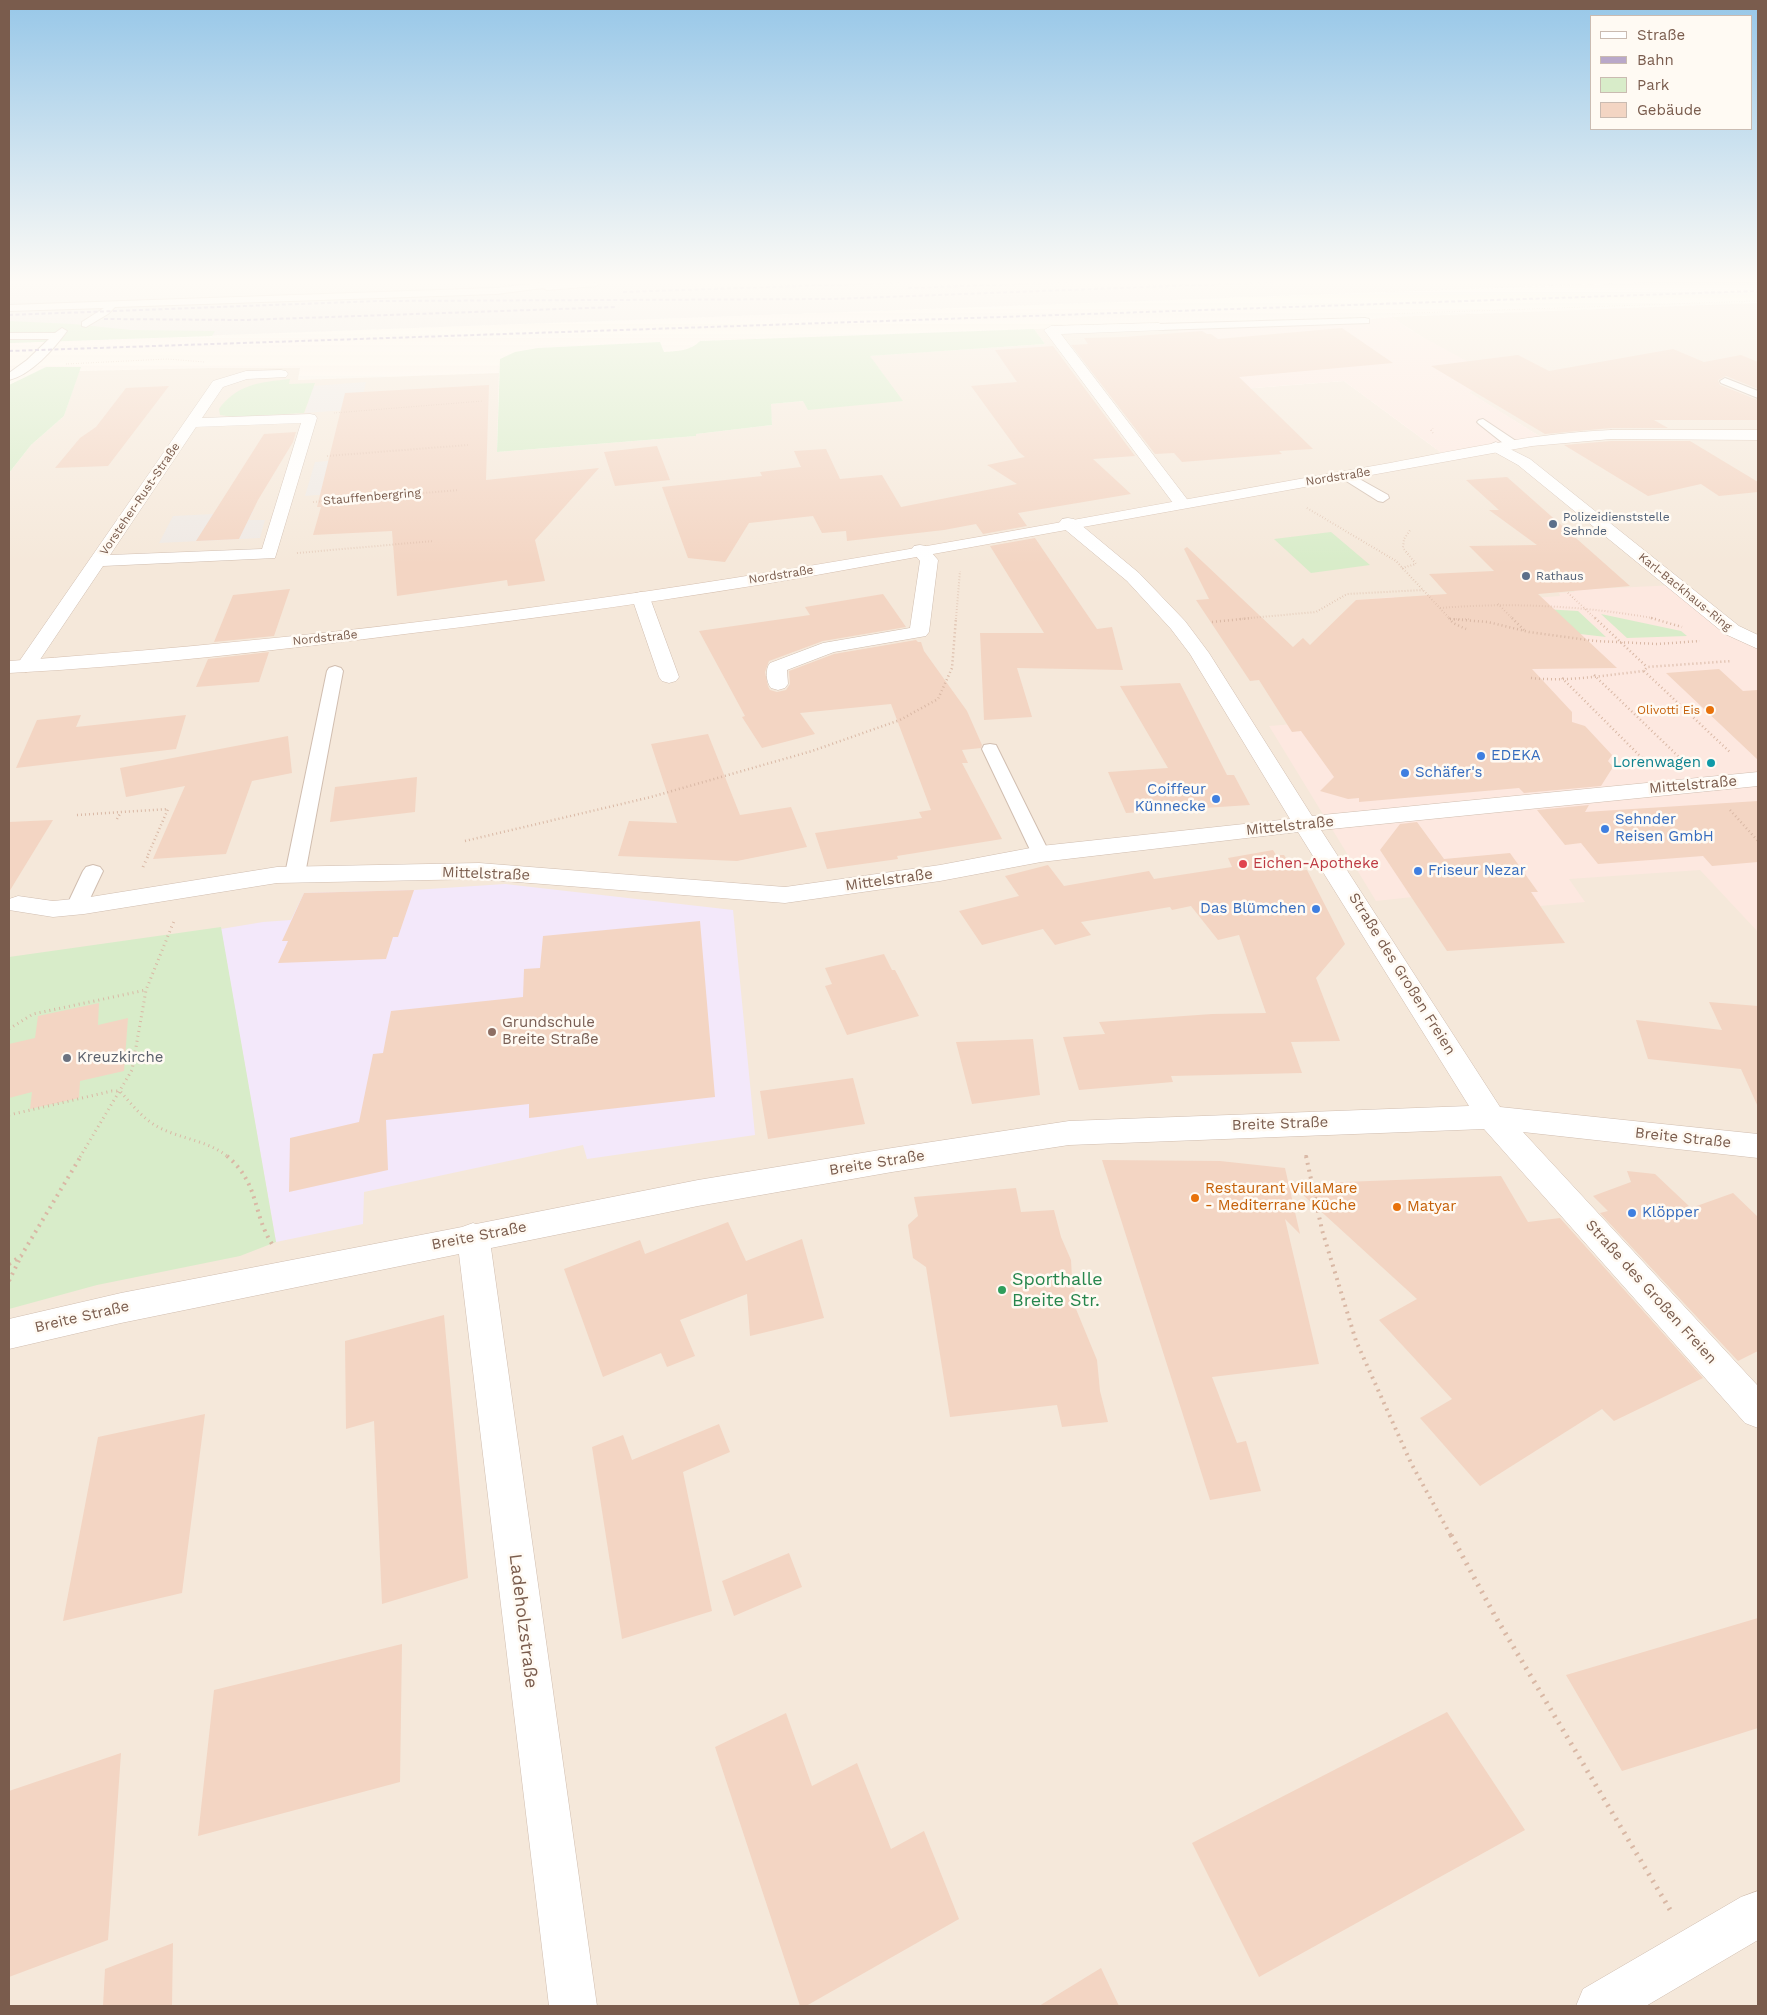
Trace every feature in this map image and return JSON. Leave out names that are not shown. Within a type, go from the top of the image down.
[{"type":"street","name":"Vorsteher-Rust-Straße","points":[[16,672],[97,561],[218,384],[243,376]]},
{"type":"street","points":[[1086,376],[1182,503]]},
{"type":"street","points":[[97,561],[269,554],[310,418],[191,423]]},
{"type":"street","name":"Nordstraße","points":[[16,672],[375,633],[641,598],[1182,503],[1406,466],[1496,446],[1589,435],[1654,433],[1758,435]]},
{"type":"street","name":"Karl-Backhaus-Ring","points":[[1496,446],[1524,462],[1732,630],[1758,643]]},
{"type":"street","name":"Straße des Großen Freien","points":[[1068,523],[1133,577],[1178,625],[1200,653],[1491,1117],[1758,1411]]},
{"type":"street","points":[[778,684],[777,667],[830,647],[919,632],[929,560],[920,550]]},
{"type":"street","points":[[641,598],[669,677]]},
{"type":"street","name":"Mittelstraße","points":[[18,904],[53,909],[76,907],[257,877],[295,874],[479,871],[784,894],[940,873],[1041,854],[1306,824],[1758,779]]},
{"type":"street","name":"Breite Straße","points":[[9,1334],[122,1308],[473,1236],[708,1191],[1069,1133],[1491,1117],[1758,1146]]},
{"type":"street","name":"Ladeholzstraße","points":[[473,1236],[573,2006]]},
{"type":"street","points":[[1600,2006],[1758,1914]]},
{"type":"lane","points":[[1726,381],[1758,395]]},
{"type":"lane","points":[[1483,422],[1512,444]]},
{"type":"lane","points":[[1347,476],[1383,498]]},
{"type":"lane","points":[[295,874],[335,671]]},
{"type":"lane","points":[[990,748],[1041,854]]},
{"type":"lane","points":[[76,907],[93,871]]},
{"type":"path","points":[[332,414],[483,401]]},
{"type":"path","points":[[298,458],[468,445]]},
{"type":"path","name":"Stauffenbergring","points":[[284,504],[460,490]]},
{"type":"path","points":[[1302,505],[1396,562],[1453,623],[1466,629]]},
{"type":"path","points":[[1402,568],[1416,564],[1403,548],[1404,540],[1410,530]]},
{"type":"path","points":[[269,554],[434,542]]},
{"type":"path","points":[[458,842],[651,797],[812,751],[900,720],[938,699],[952,668],[961,543]]},
{"type":"path","points":[[1178,625],[1316,612],[1323,610],[1336,599],[1347,594],[1423,590]]},
{"type":"path","points":[[1568,593],[1647,667],[1741,660],[1758,643]]},
{"type":"path","points":[[1440,608],[1498,604],[1549,605],[1654,619],[1687,630]]},
{"type":"path","points":[[1498,604],[1525,632]]},
{"type":"path","points":[[1450,619],[1498,624],[1525,632],[1622,643],[1656,644],[1700,641],[1695,637]]},
{"type":"path","points":[[1644,671],[1647,667]]},
{"type":"path","points":[[1531,678],[1542,680],[1644,671],[1758,779]]},
{"type":"path","points":[[1594,675],[1705,783],[1758,841]]},
{"type":"path","points":[[1562,678],[1670,787]]},
{"type":"path","points":[[77,815],[168,809],[140,874]]},
{"type":"path","points":[[117,819],[121,812]]},
{"type":"path","points":[[9,1281],[21,1256],[132,1070],[146,990],[168,942],[185,890]]},
{"type":"path","points":[[9,1029],[33,1014],[146,990]]},
{"type":"path","points":[[9,1115],[112,1091],[120,1091],[142,1116],[160,1128],[201,1142],[231,1159],[247,1180],[257,1202],[266,1236],[275,1247]]},
{"type":"path","points":[[1298,1123],[1322,1230],[1356,1341],[1411,1462],[1495,1616],[1695,1952]]},
{"type":"path","points":[[9,1264],[21,1256]]},
{"type":"shaded area","points":[[77,376],[299,376],[298,380],[412,376],[499,376],[497,452],[696,436],[696,434],[772,425],[770,404],[803,401],[902,401],[884,376],[1227,376],[1241,389],[1344,381],[1447,457],[1544,439],[1468,392],[1454,376],[1758,376],[1758,2006],[9,2006],[9,473],[31,445],[64,416]]},
{"type":"shaded area","points":[[1227,376],[1494,376],[1507,383],[1469,392],[1544,439],[1447,457],[1344,381],[1241,389]]},
{"type":"shaded area","points":[[366,382],[360,409],[305,413],[313,386]]},
{"type":"shaded area","points":[[353,459],[345,493],[305,496],[315,462]]},
{"type":"shaded area","points":[[253,512],[248,520],[265,520],[260,538],[159,543],[173,516]]},
{"type":"shaded area","points":[[1676,585],[1743,637],[1758,643],[1758,932],[1700,870],[1569,879],[1585,902],[1495,910],[1485,889],[1376,901],[1269,726],[1418,714],[1345,611],[1356,600],[1394,597],[1403,608],[1560,596],[1559,593],[1575,592],[1573,590]]},
{"type":"shaded area","name":"Grundschule Breite Straße","points":[[505,884],[733,910],[755,1135],[587,1159],[583,1145],[364,1192],[363,1224],[276,1242],[221,929],[263,922],[291,920],[304,893],[414,890]]},
{"type":"green space","points":[[27,376],[78,376],[64,416],[31,445],[9,473],[9,385]]},
{"type":"green space","points":[[499,376],[885,376],[903,401],[808,410],[803,401],[771,404],[772,425],[696,434],[696,436],[497,452]]},
{"type":"green space","points":[[290,379],[289,384],[315,383],[304,413],[234,417],[220,415],[219,409],[242,389],[269,381]]},
{"type":"green space","points":[[1331,532],[1370,565],[1311,573],[1274,539]]},
{"type":"green space","points":[[1508,607],[1578,611],[1606,637],[1528,628]]},
{"type":"green space","points":[[1601,614],[1681,631],[1687,636],[1627,638]]},
{"type":"green space","points":[[221,927],[276,1242],[240,1256],[97,1285],[9,1309],[9,957]]},
{"type":"building","points":[[1013,376],[1075,376],[1135,456],[1093,459],[1131,494],[1018,513],[1027,526],[983,534],[976,524],[944,530],[847,541],[846,531],[822,533],[813,516],[749,523],[725,562],[688,558],[662,487],[762,476],[760,472],[801,467],[794,451],[826,449],[840,479],[882,475],[901,507],[1017,484],[987,465],[1025,457],[1019,452],[971,386],[1017,382]]},
{"type":"building","points":[[1095,376],[1250,376],[1239,377],[1313,449],[1279,451],[1282,454],[1182,462],[1174,453],[1155,454]]},
{"type":"building","points":[[1448,376],[1726,376],[1718,380],[1720,385],[1758,400],[1758,420],[1654,420],[1668,428],[1611,428],[1545,434]]},
{"type":"building","points":[[1726,376],[1758,376],[1758,389]]},
{"type":"building","points":[[489,385],[486,480],[599,468],[535,540],[545,581],[508,586],[507,580],[397,596],[392,531],[313,535],[321,507],[317,507],[345,393]]},
{"type":"building","points":[[169,386],[108,466],[55,468],[80,438],[96,427],[126,388]]},
{"type":"building","points":[[296,432],[293,442],[258,500],[239,539],[196,541],[264,434]]},
{"type":"building","points":[[1611,441],[1690,441],[1758,482],[1758,492],[1719,496],[1701,484],[1648,496],[1564,445]]},
{"type":"building","points":[[657,446],[670,480],[615,486],[604,452]]},
{"type":"building","points":[[1507,477],[1630,586],[1538,594],[1617,668],[1532,669],[1572,712],[1572,722],[1585,726],[1612,755],[1608,761],[1613,767],[1601,786],[1524,793],[1519,788],[1359,802],[1359,798],[1348,799],[1320,791],[1334,777],[1301,731],[1292,732],[1259,680],[1250,681],[1196,600],[1209,599],[1184,549],[1187,547],[1293,647],[1303,638],[1310,645],[1356,600],[1447,594],[1429,574],[1494,571],[1469,546],[1537,545],[1489,510],[1499,510],[1466,480]]},
{"type":"building","points":[[1035,538],[1097,629],[1112,627],[1123,670],[1017,668],[1032,717],[984,720],[980,633],[1044,633],[990,546]]},
{"type":"building","points":[[290,589],[274,636],[214,642],[233,595]]},
{"type":"building","points":[[883,594],[906,627],[823,641],[769,661],[765,672],[768,686],[770,690],[777,692],[786,690],[790,684],[789,671],[834,654],[916,640],[921,642],[924,651],[967,711],[982,745],[981,748],[962,750],[968,763],[962,763],[1002,839],[897,856],[898,859],[827,869],[815,833],[922,818],[919,812],[931,810],[891,704],[800,713],[815,734],[762,748],[742,717],[745,716],[699,631],[810,615],[805,607]]},
{"type":"building","points":[[269,652],[259,682],[196,687],[208,659]]},
{"type":"building","points":[[1719,669],[1743,691],[1758,690],[1758,760],[1666,673]]},
{"type":"building","points":[[1180,683],[1227,775],[1234,775],[1250,805],[1126,813],[1108,772],[1168,768],[1120,686]]},
{"type":"building","points":[[81,715],[76,727],[186,715],[176,749],[16,768],[37,720]]},
{"type":"building","points":[[708,734],[740,815],[791,807],[807,847],[737,861],[618,856],[629,821],[677,823],[651,744]]},
{"type":"building","points":[[288,736],[292,773],[252,781],[226,854],[153,859],[185,786],[126,797],[120,768]]},
{"type":"building","points":[[417,777],[415,812],[330,822],[335,787]]},
{"type":"building","points":[[1758,801],[1758,862],[1712,866],[1703,856],[1598,864],[1581,843],[1565,845],[1537,810],[1589,805],[1585,812]]},
{"type":"building","points":[[53,820],[9,892],[9,822]]},
{"type":"building","points":[[1417,822],[1444,859],[1510,853],[1538,892],[1531,892],[1565,943],[1447,951],[1380,850],[1400,824]]},
{"type":"building","points":[[1273,850],[1276,855],[1284,855],[1294,871],[1307,870],[1345,944],[1316,978],[1340,1041],[1291,1042],[1302,1073],[1171,1076],[1173,1082],[1079,1090],[1063,1037],[1105,1034],[1099,1022],[1212,1014],[1266,1013],[1239,935],[1218,940],[1191,906],[1172,910],[1170,907],[1081,922],[1091,935],[1055,945],[1043,929],[982,945],[959,911],[1019,896],[1005,876],[1048,865],[1064,886],[1149,871],[1154,879],[1232,867],[1228,858]]},
{"type":"building","points":[[414,890],[398,937],[393,937],[386,959],[278,963],[288,941],[282,941],[304,893]]},
{"type":"building","points":[[700,921],[715,1097],[529,1118],[529,1104],[386,1120],[388,1170],[289,1192],[290,1138],[359,1122],[373,1054],[383,1053],[391,1011],[523,997],[524,969],[540,968],[543,936]]},
{"type":"building","points":[[884,954],[892,970],[895,970],[919,1016],[847,1035],[825,986],[832,984],[825,968]]},
{"type":"building","points":[[1709,1002],[1758,1006],[1758,1107],[1741,1069],[1648,1059],[1636,1020],[1722,1030]]},
{"type":"building","name":"Kreuzkirche","points":[[99,1003],[98,1025],[128,1018],[124,1071],[80,1081],[79,1098],[30,1109],[32,1092],[9,1098],[9,1044],[35,1038],[38,1016]]},
{"type":"building","points":[[1033,1039],[1040,1095],[972,1104],[956,1042]]},
{"type":"building","points":[[853,1078],[865,1124],[768,1139],[760,1091]]},
{"type":"building","points":[[1102,1160],[1220,1161],[1285,1168],[1300,1234],[1285,1219],[1319,1364],[1212,1377],[1237,1443],[1246,1441],[1261,1491],[1210,1500]]},
{"type":"building","points":[[1627,1171],[1655,1174],[1691,1208],[1733,1193],[1758,1217],[1758,1351],[1738,1361],[1600,1213],[1608,1211],[1593,1196],[1631,1182]]},
{"type":"building","points":[[1501,1176],[1528,1222],[1560,1218],[1703,1378],[1614,1421],[1602,1409],[1480,1486],[1420,1418],[1452,1399],[1379,1320],[1417,1299],[1291,1184]]},
{"type":"building","name":"Sporthalle Breite Str.","points":[[1016,1188],[1021,1212],[1054,1210],[1061,1237],[1071,1260],[1072,1278],[1079,1308],[1076,1309],[1097,1360],[1100,1391],[1108,1422],[1062,1427],[1057,1405],[950,1417],[926,1267],[913,1258],[908,1225],[918,1216],[914,1197]]},
{"type":"building","points":[[728,1222],[746,1261],[802,1239],[824,1318],[750,1336],[747,1294],[680,1320],[695,1356],[667,1367],[661,1353],[603,1377],[564,1269],[640,1240],[645,1254]]},
{"type":"building","points":[[444,1315],[468,1578],[382,1604],[374,1421],[346,1429],[345,1341]]},
{"type":"building","points":[[205,1414],[182,1593],[63,1621],[98,1437]]},
{"type":"building","points":[[719,1424],[730,1452],[683,1472],[712,1611],[622,1639],[592,1447],[623,1435],[632,1460]]},
{"type":"building","points":[[789,1553],[802,1587],[734,1616],[722,1581]]},
{"type":"building","points":[[1758,1618],[1758,1728],[1622,1771],[1566,1675]]},
{"type":"building","points":[[402,1644],[400,1782],[198,1836],[214,1690]]},
{"type":"building","points":[[1447,1712],[1525,1830],[1259,1977],[1192,1843]]},
{"type":"building","points":[[786,1713],[812,1786],[857,1763],[891,1849],[924,1831],[959,1919],[806,2006],[800,2006],[715,1747]]},
{"type":"building","points":[[121,1753],[108,1940],[9,1977],[9,1791]]},
{"type":"building","points":[[173,1943],[172,2006],[103,2006],[105,1969]]},
{"type":"building","points":[[1101,1968],[1119,2006],[1039,2006]]},
{"type":"place","name":"Polizeidienststelle Sehnde","points":[[1553,524]]},
{"type":"place","name":"Rathaus","points":[[1526,576]]},
{"type":"place","name":"Olivotti Eis","points":[[1710,710]]},
{"type":"place","name":"EDEKA","points":[[1481,756]]},
{"type":"place","name":"Lorenwagen","points":[[1711,763]]},
{"type":"place","name":"Schäfer's","points":[[1405,773]]},
{"type":"place","name":"Coiffeur Künnecke","points":[[1216,799]]},
{"type":"place","name":"Sehnder Reisen GmbH","points":[[1605,829]]},
{"type":"place","name":"Eichen-Apotheke","points":[[1243,864]]},
{"type":"place","name":"Friseur Nezar","points":[[1418,871]]},
{"type":"place","name":"Das Blümchen","points":[[1316,909]]},
{"type":"place","name":"Grundschule Breite Straße","points":[[492,1032]]},
{"type":"place","name":"Kreuzkirche","points":[[67,1058]]},
{"type":"place","name":"Restaurant VillaMare - Mediterrane Küche","points":[[1195,1198]]},
{"type":"place","name":"Matyar","points":[[1397,1207]]},
{"type":"place","name":"Klöpper","points":[[1632,1213]]},
{"type":"place","name":"Sporthalle Breite Str.","points":[[1002,1290]]}]
